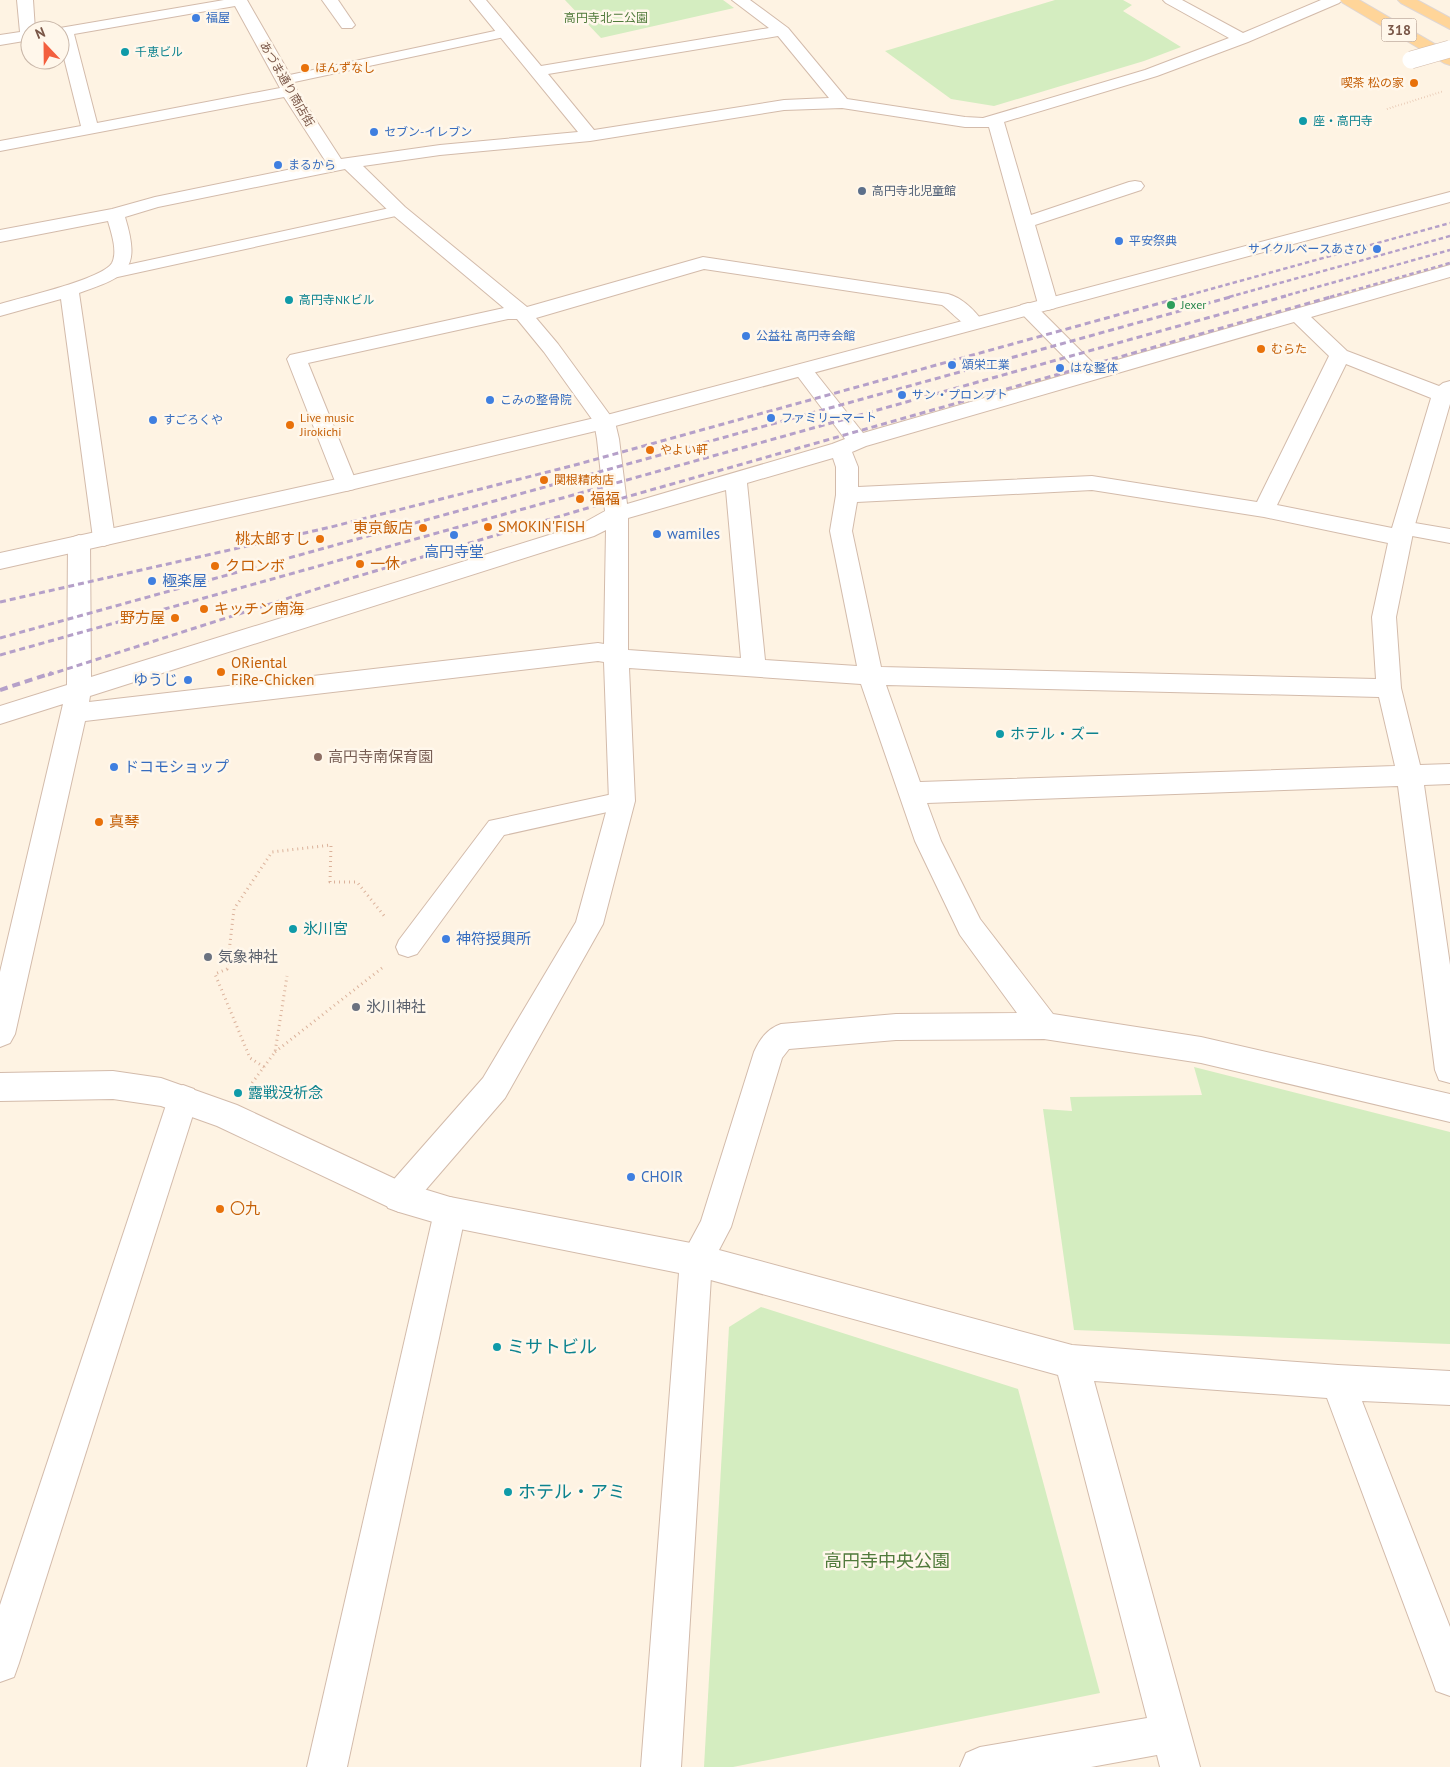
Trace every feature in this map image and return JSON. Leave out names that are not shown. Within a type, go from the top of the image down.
[{"type":"main road","name":"318","points":[[1348,0],[1450,60]]},
{"type":"main road","name":"318","points":[[1406,0],[1450,24]]},
{"type":"street","points":[[25,0],[27,20]]},
{"type":"street","points":[[70,30],[228,4],[235,0]]},
{"type":"street","name":"あづま通り商店街","points":[[240,0],[287,86],[343,164],[522,313],[551,348],[604,422]]},
{"type":"street","points":[[330,0],[347,25]]},
{"type":"street","points":[[478,0],[590,136]]},
{"type":"street","points":[[740,0],[782,31],[842,103]]},
{"type":"street","points":[[1171,0],[1242,38]]},
{"type":"street","points":[[0,236],[116,214],[155,202],[343,164],[440,150],[590,136],[784,105],[842,103],[965,122],[984,123],[1151,73],[1334,0]]},
{"type":"street","points":[[537,71],[782,31]]},
{"type":"street","points":[[0,40],[20,37]]},
{"type":"street","points":[[1411,60],[1450,48]]},
{"type":"street","points":[[70,56],[90,129]]},
{"type":"street","points":[[0,146],[90,129],[287,86]]},
{"type":"street","points":[[995,120],[1048,304]]},
{"type":"street","points":[[1024,223],[1136,186]]},
{"type":"street","points":[[0,561],[346,484],[604,422],[1450,197]]},
{"type":"street","points":[[0,310],[69,290],[113,273],[120,266],[123,245],[116,214]]},
{"type":"street","points":[[346,484],[297,359],[508,313],[532,313],[703,263],[948,300],[960,308],[974,323]]},
{"type":"street","points":[[76,702],[586,531],[617,514],[1297,314],[1450,271]]},
{"type":"street","points":[[69,290],[104,538]]},
{"type":"street","points":[[1028,310],[1092,374]]},
{"type":"street","points":[[1297,314],[1340,354],[1447,393],[1402,533],[1384,617],[1389,688],[1410,776],[1450,1070]]},
{"type":"street","points":[[1264,510],[1340,354]]},
{"type":"street","points":[[803,370],[849,445],[847,495],[841,531],[871,676],[910,793],[928,841],[970,927],[1044,1026]]},
{"type":"street","points":[[399,1197],[494,1088],[589,924],[622,801],[616,654],[617,514],[608,439],[604,422]]},
{"type":"street","points":[[736,478],[754,668]]},
{"type":"street","points":[[847,495],[1092,484],[1402,533]]},
{"type":"street","points":[[0,1034],[76,702],[79,543]]},
{"type":"street","points":[[0,715],[76,702],[598,652],[616,654],[632,660],[871,676],[1389,688]]},
{"type":"street","points":[[910,793],[1450,774]]},
{"type":"street","points":[[661,1767],[696,1260],[715,1227],[769,1052],[781,1037],[896,1026],[1044,1026],[1201,1050],[1450,1108]]},
{"type":"street","points":[[0,1088],[113,1086],[161,1092],[226,1115],[399,1197],[450,1212],[696,1260],[1072,1362],[1338,1382],[1450,1388]]},
{"type":"street","points":[[0,1663],[183,1099]]},
{"type":"street","points":[[327,1767],[450,1212]]},
{"type":"street","points":[[980,1767],[1176,1750],[1072,1362]]},
{"type":"street","points":[[1338,1382],[1450,1677]]},
{"type":"lane","points":[[287,86],[504,33]]},
{"type":"lane","points":[[113,273],[399,211]]},
{"type":"lane","points":[[1402,533],[1450,536]]},
{"type":"lane","points":[[408,947],[496,827],[622,801]]},
{"type":"path","points":[[1387,109],[1450,89]]},
{"type":"path","points":[[226,1115],[264,1067],[275,1052],[408,947],[357,882],[330,882],[331,845],[272,852],[234,909],[226,969],[215,974],[250,1058],[264,1067]]},
{"type":"path","points":[[275,1052],[287,976]]},
{"type":"green space","name":"高円寺北二公園","points":[[565,0],[723,0],[734,8],[601,38]]},
{"type":"green space","points":[[1055,0],[1123,0],[1132,5],[1123,11],[1181,47],[1144,61],[994,106],[951,99],[885,51]]},
{"type":"green space","points":[[1194,1067],[1450,1132],[1450,1344],[1074,1330],[1043,1109],[1072,1111],[1070,1097],[1202,1095]]},
{"type":"green space","name":"高円寺中央公園","points":[[761,1307],[1018,1389],[1100,1693],[733,1767],[704,1767],[729,1327]]},
{"type":"railway","points":[[1182,297],[1450,223]]},
{"type":"railway","points":[[1229,297],[1450,236]]},
{"type":"railway","points":[[1281,297],[1450,250]]},
{"type":"railway","points":[[1330,297],[1450,263]]},
{"type":"railway","points":[[0,602],[331,527],[575,465],[1186,296]]},
{"type":"railway","points":[[0,638],[1234,296]]},
{"type":"railway","points":[[0,655],[1286,296]]},
{"type":"railway","points":[[48,675],[345,580],[591,507],[1334,296]]},
{"type":"railway","points":[[0,690],[52,673]]},
{"type":"place","name":"福屋","points":[[196,18]]},
{"type":"place","name":"千恵ビル","points":[[125,52]]},
{"type":"place","name":"ほんずなし","points":[[305,68]]},
{"type":"place","name":"喫茶 松の家","points":[[1414,83]]},
{"type":"place","name":"座・高円寺","points":[[1303,121]]},
{"type":"place","name":"セブン-イレブン","points":[[374,132]]},
{"type":"place","name":"まるから","points":[[278,165]]},
{"type":"place","name":"高円寺北児童館","points":[[862,191]]},
{"type":"place","name":"平安祭典","points":[[1119,241]]},
{"type":"place","name":"サイクルベースあさひ","points":[[1377,249]]},
{"type":"place","name":"高円寺NKビル","points":[[289,300]]},
{"type":"place","name":"Jexer","points":[[1171,305]]},
{"type":"place","name":"公益社 高円寺会館","points":[[746,336]]},
{"type":"place","name":"むらた","points":[[1261,349]]},
{"type":"place","name":"頌栄工業","points":[[952,365]]},
{"type":"place","name":"はな整体","points":[[1060,368]]},
{"type":"place","name":"サン・プロンプト","points":[[902,395]]},
{"type":"place","name":"こみの整骨院","points":[[490,400]]},
{"type":"place","name":"ファミリーマート","points":[[771,418]]},
{"type":"place","name":"すごろくや","points":[[153,420]]},
{"type":"place","name":"Live music Jirokichi","points":[[290,425]]},
{"type":"place","name":"やよい軒","points":[[650,450]]},
{"type":"place","name":"関根精肉店","points":[[544,480]]},
{"type":"place","name":"福福","points":[[580,499]]},
{"type":"place","name":"SMOKIN'FISH","points":[[488,527]]},
{"type":"place","name":"東京飯店","points":[[423,528]]},
{"type":"place","name":"wamiles","points":[[657,534]]},
{"type":"place","name":"高円寺堂","points":[[454,535]]},
{"type":"place","name":"桃太郎すし","points":[[320,539]]},
{"type":"place","name":"一休","points":[[360,564]]},
{"type":"place","name":"クロンボ","points":[[215,566]]},
{"type":"place","name":"極楽屋","points":[[152,581]]},
{"type":"place","name":"キッチン南海","points":[[204,609]]},
{"type":"place","name":"野方屋","points":[[175,618]]},
{"type":"place","name":"ORiental FiRe-Chicken","points":[[221,672]]},
{"type":"place","name":"ゆうじ","points":[[188,680]]},
{"type":"place","name":"ホテル・ズー","points":[[1000,734]]},
{"type":"place","name":"高円寺南保育園","points":[[318,757]]},
{"type":"place","name":"ドコモショップ","points":[[114,767]]},
{"type":"place","name":"真琴","points":[[99,822]]},
{"type":"place","name":"氷川宮","points":[[293,929]]},
{"type":"place","name":"神符授興所","points":[[446,939]]},
{"type":"place","name":"気象神社","points":[[208,957]]},
{"type":"place","name":"氷川神社","points":[[356,1007]]},
{"type":"place","name":"露戦没祈念","points":[[238,1093]]},
{"type":"place","name":"CHOIR","points":[[631,1177]]},
{"type":"place","name":"〇九","points":[[220,1209]]},
{"type":"place","name":"ミサトビル","points":[[497,1347]]},
{"type":"place","name":"ホテル・アミ","points":[[508,1492]]}]
